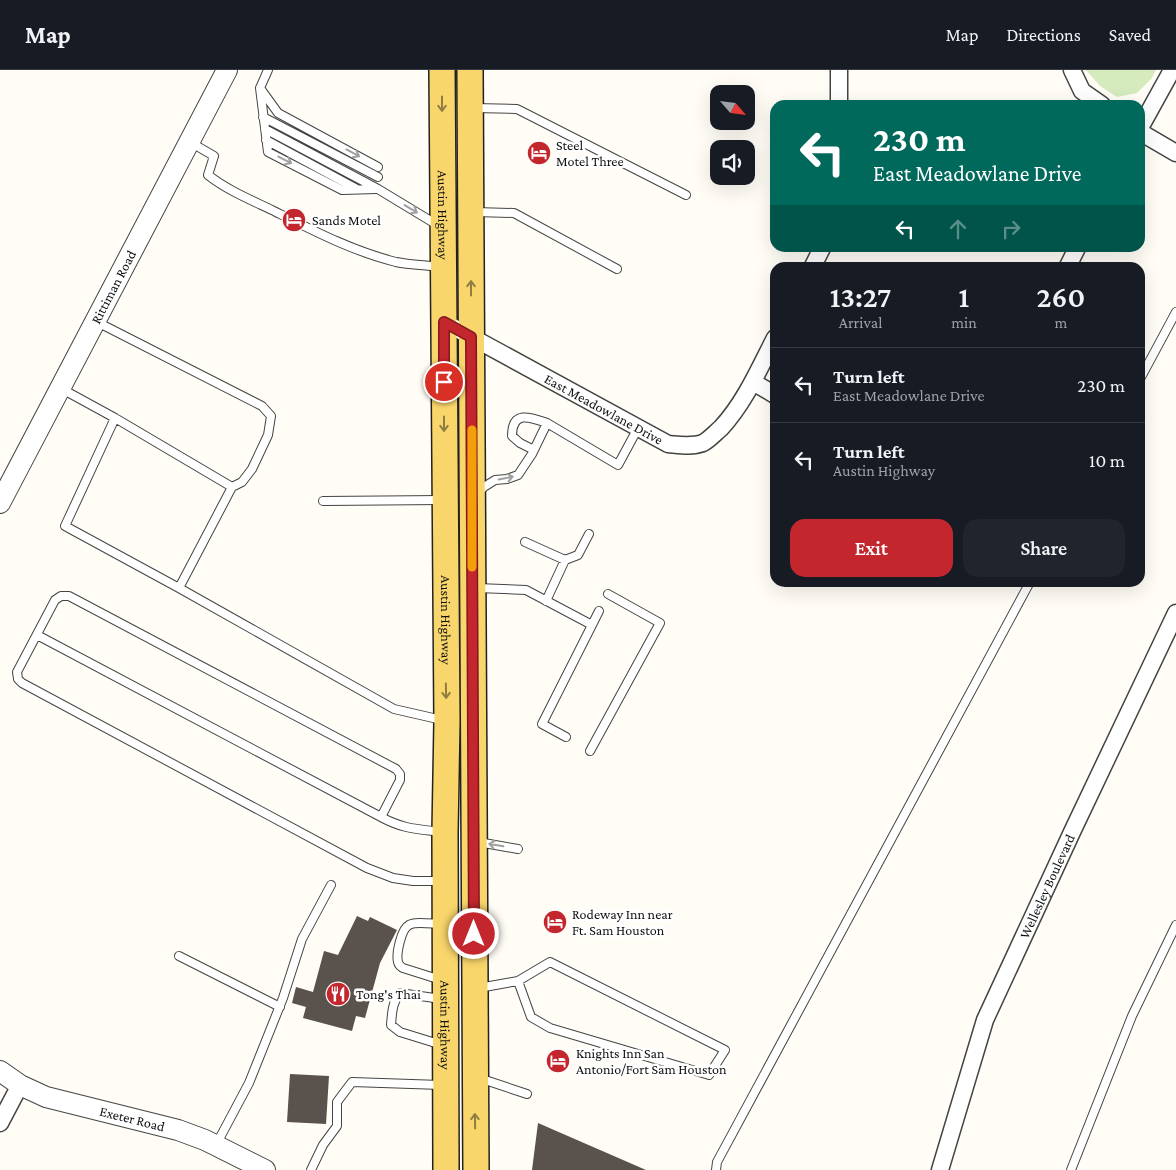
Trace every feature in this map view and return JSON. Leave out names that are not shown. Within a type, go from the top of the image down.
[{"type":"main road","name":"Austin Highway","points":[[442,70],[447,721],[445,832],[446,1170]]},
{"type":"main road","name":"Austin Highway","points":[[470,70],[476,1170]]},
{"type":"street","name":"Rittiman Road","points":[[0,503],[226,70]]},
{"type":"street","points":[[838,70],[839,100]]},
{"type":"street","points":[[1072,70],[1082,90],[1095,100]]},
{"type":"street","points":[[1145,119],[1172,70]]},
{"type":"street","points":[[1145,135],[1176,153]]},
{"type":"street","name":"East Meadowlane Drive","points":[[444,322],[668,444],[693,446],[704,442],[715,434],[729,419],[739,405],[770,348]]},
{"type":"street","points":[[752,382],[770,392]]},
{"type":"street","name":"Wellesley Boulevard","points":[[940,1170],[985,1020],[1176,613]]},
{"type":"street","name":"Exeter Road","points":[[0,1071],[20,1085],[46,1097],[178,1130],[216,1145],[265,1170]]},
{"type":"street","points":[[0,1123],[20,1085]]},
{"type":"lane","points":[[268,70],[260,88],[268,152],[342,190],[378,189]]},
{"type":"lane","points":[[260,88],[278,113],[378,167]]},
{"type":"lane","points":[[470,108],[517,109],[686,195]]},
{"type":"lane","points":[[263,117],[378,178]]},
{"type":"lane","points":[[265,129],[378,189],[443,229]]},
{"type":"lane","points":[[189,141],[214,156],[208,175],[248,198],[365,253],[398,262],[443,267]]},
{"type":"lane","points":[[471,212],[514,213],[618,269]]},
{"type":"lane","points":[[1145,370],[1176,312]]},
{"type":"lane","points":[[95,321],[262,406],[270,416],[268,435],[252,468],[242,482],[232,487],[179,588]]},
{"type":"lane","points":[[60,388],[232,487]]},
{"type":"lane","points":[[534,450],[520,443],[512,436],[512,428],[515,422],[522,417],[530,417],[547,423],[618,465],[638,428]]},
{"type":"lane","points":[[115,418],[65,526],[394,709],[447,721]]},
{"type":"lane","points":[[472,501],[484,487],[495,480],[507,479],[518,475],[534,450],[547,423]]},
{"type":"lane","points":[[323,501],[444,500]]},
{"type":"lane","points":[[525,542],[565,560],[578,556],[589,534]]},
{"type":"lane","points":[[546,601],[565,560]]},
{"type":"lane","points":[[716,1170],[717,1162],[1027,587]]},
{"type":"lane","points":[[472,588],[526,590],[592,625]]},
{"type":"lane","points":[[590,751],[660,623],[608,594]]},
{"type":"lane","points":[[381,817],[400,780],[400,774],[396,770],[69,596],[61,596],[56,600],[17,672],[18,679],[22,684],[367,868],[393,878],[413,881],[445,881]]},
{"type":"lane","points":[[566,737],[542,724],[599,610]]},
{"type":"lane","points":[[37,635],[392,823],[407,828],[445,832]]},
{"type":"lane","points":[[473,842],[518,849]]},
{"type":"lane","points":[[216,1145],[249,1083],[280,1007],[302,939],[331,885]]},
{"type":"lane","points":[[445,924],[410,924],[405,927],[400,935],[398,961],[399,965],[403,968],[446,991]]},
{"type":"lane","points":[[1071,1170],[1132,1016],[1176,925]]},
{"type":"lane","points":[[179,956],[280,1007]]},
{"type":"lane","points":[[474,989],[518,981],[550,962],[725,1050],[709,1075],[550,1028],[531,1017],[518,981]]},
{"type":"lane","points":[[446,991],[400,993],[394,1002],[391,1025],[400,1032],[446,1046]]},
{"type":"lane","points":[[474,1076],[527,1094]]},
{"type":"lane","points":[[311,1170],[324,1144],[337,1126],[337,1102],[352,1082],[446,1085]]},
{"type":"green space","points":[[1086,70],[1156,70],[1152,78],[1137,93],[1117,97],[1100,86]]},
{"type":"building","points":[[357,916],[368,921],[370,917],[397,930],[380,963],[365,1018],[356,1016],[352,1031],[303,1018],[306,1007],[292,1003],[296,987],[313,992],[324,951],[338,955]]},
{"type":"building","points":[[290,1074],[329,1076],[326,1124],[287,1122]]},
{"type":"building","points":[[538,1123],[646,1170],[532,1170]]},
{"type":"slow traffic","points":[[472,430],[472,567]]},
{"type":"place","name":"Steel Motel Three","points":[[539,153]]},
{"type":"place","name":"Sands Motel","points":[[294,220]]},
{"type":"place","name":"Rodeway Inn near Ft. Sam Houston","points":[[555,922]]},
{"type":"place","name":"Tong's Thai","points":[[338,994]]},
{"type":"place","name":"Knights Inn San Antonio/Fort Sam Houston","points":[[558,1061]]},
{"type":"route","points":[[444,382],[444,322],[471,337],[474,934]]}]
